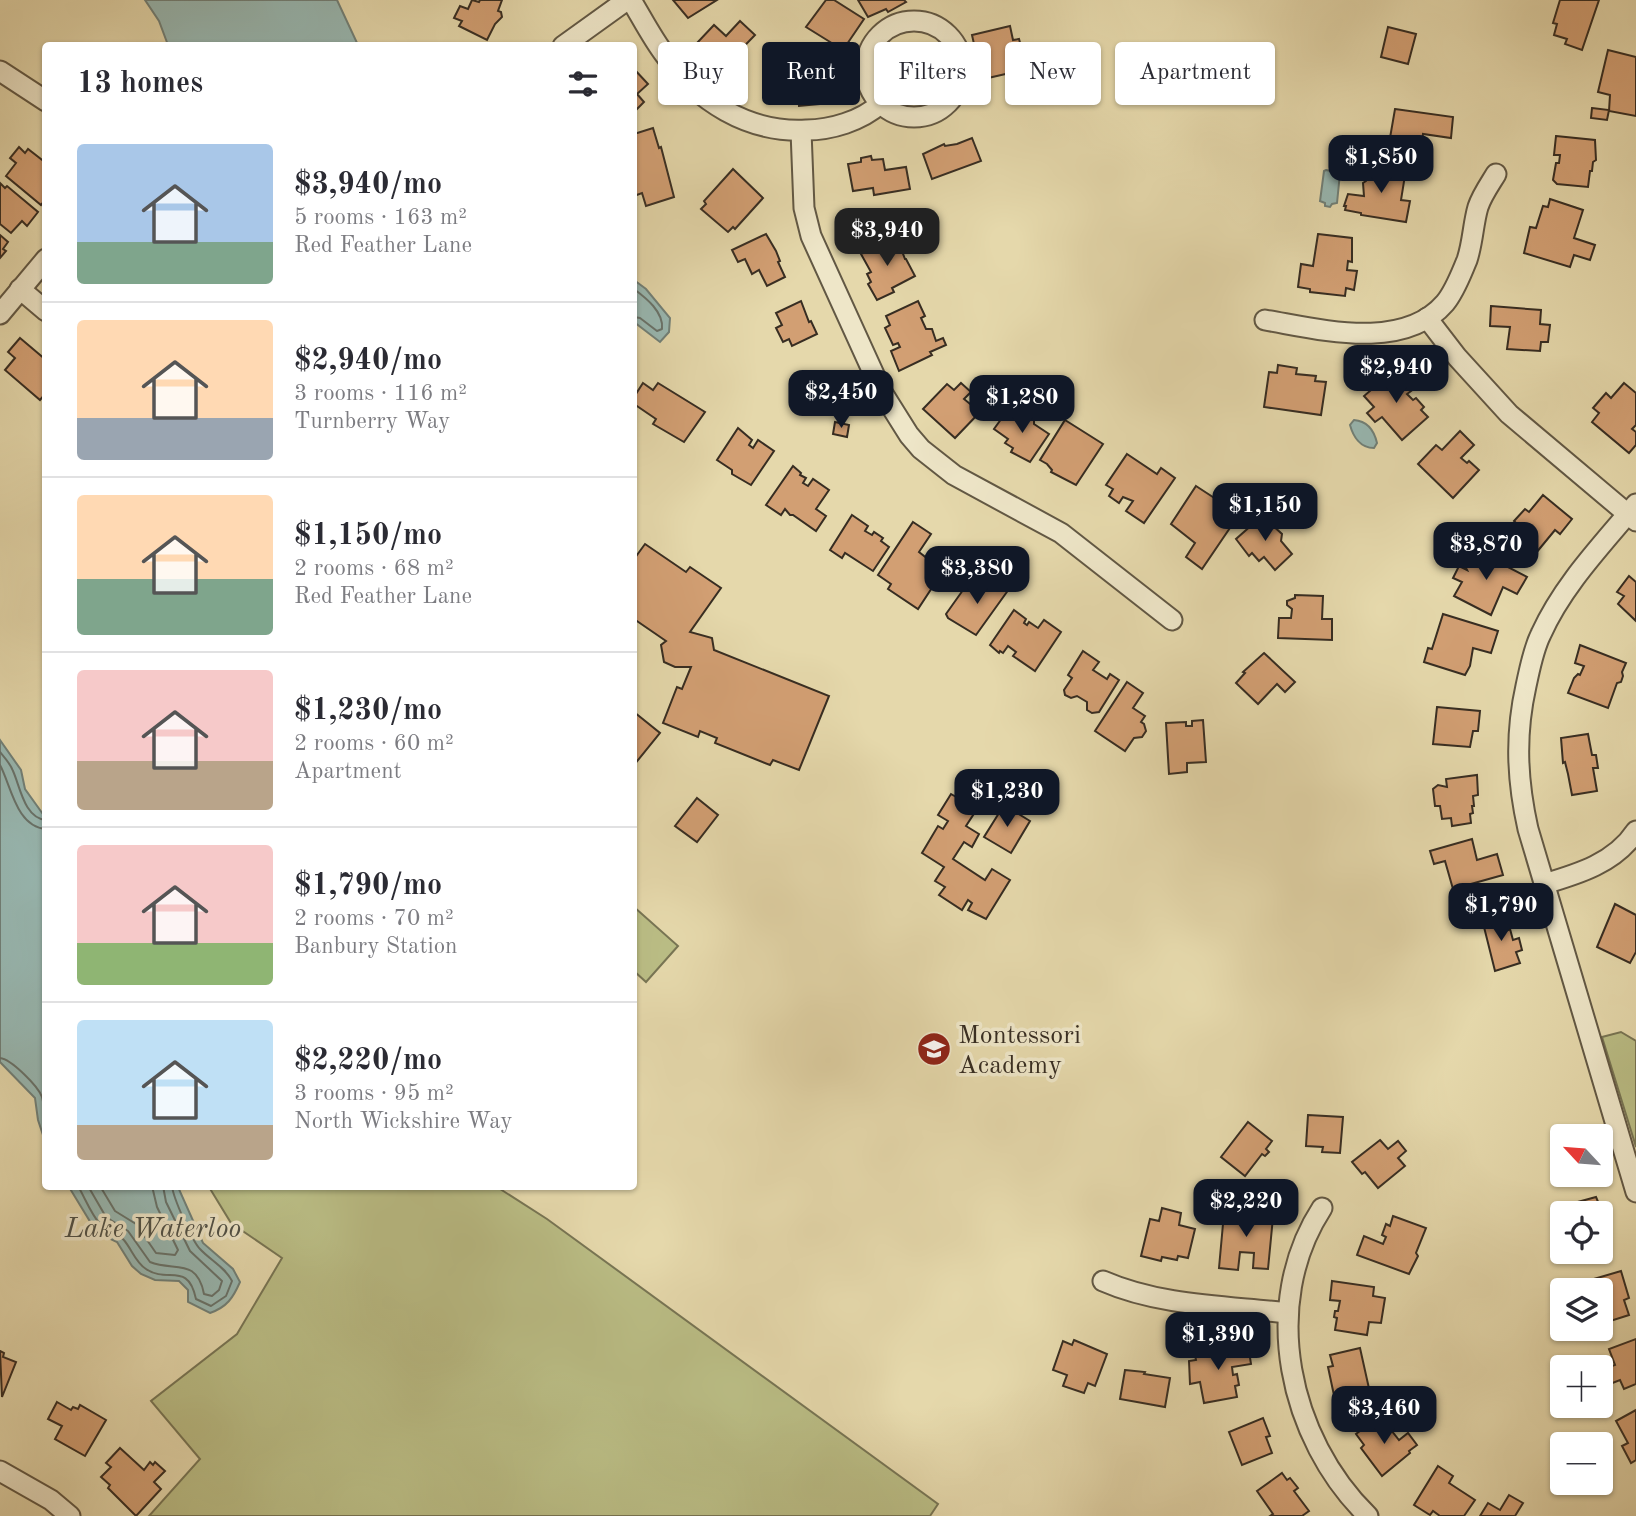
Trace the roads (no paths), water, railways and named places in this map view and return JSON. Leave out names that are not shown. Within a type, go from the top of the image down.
[{"type":"street","points":[[569,42],[629,0],[683,77],[724,110],[750,123],[801,131],[834,127],[878,105]]},
{"type":"street","points":[[914,21],[934,25],[949,37],[960,55],[961,72],[958,86],[947,103],[933,113],[918,117],[900,115],[880,104],[869,88],[866,64],[870,50],[881,33],[894,25],[914,21]]},
{"type":"street","points":[[0,71],[42,99]]},
{"type":"street","points":[[801,131],[804,208],[811,236],[881,392],[909,435],[921,449],[954,475],[1061,533],[1172,620]]},
{"type":"street","points":[[1265,320],[1369,334],[1397,329],[1427,317],[1444,303],[1457,283],[1471,247],[1478,208],[1496,174]]},
{"type":"street","points":[[0,314],[42,264]]},
{"type":"street","points":[[20,289],[42,308]]},
{"type":"street","points":[[1427,317],[1457,357],[1509,414],[1633,513],[1561,600],[1541,634],[1530,666],[1518,726],[1517,762],[1524,812],[1636,1192]]},
{"type":"street","points":[[1544,884],[1580,873],[1606,859],[1623,848],[1636,831]]},
{"type":"street","points":[[1322,1208],[1306,1241],[1291,1293],[1289,1312],[1293,1381],[1307,1427],[1339,1484],[1368,1516]]},
{"type":"street","points":[[1103,1281],[1137,1293],[1171,1300],[1289,1312]]},
{"type":"street","points":[[0,1471],[51,1500],[70,1516]]},
{"type":"water","points":[[145,0],[337,0],[357,42],[167,42],[159,21]]},
{"type":"water","points":[[1326,170],[1340,173],[1337,203],[1330,207],[1320,201]]},
{"type":"water","points":[[637,282],[670,318],[669,332],[660,342],[637,324]]},
{"type":"water","points":[[1354,420],[1363,422],[1372,430],[1377,443],[1374,448],[1361,444],[1355,437],[1350,425]]},
{"type":"water","name":"Lake Waterloo","points":[[0,740],[21,770],[25,789],[42,813],[42,1132],[35,1098],[0,1062]]},
{"type":"water","name":"Lake Waterloo","points":[[71,1190],[179,1190],[203,1243],[233,1269],[240,1282],[225,1305],[210,1313],[188,1302],[188,1290],[179,1281],[155,1280],[141,1274],[132,1266],[117,1242],[94,1228]]},
{"type":"place","name":"Montessori Academy","points":[[934,1049]]}]
